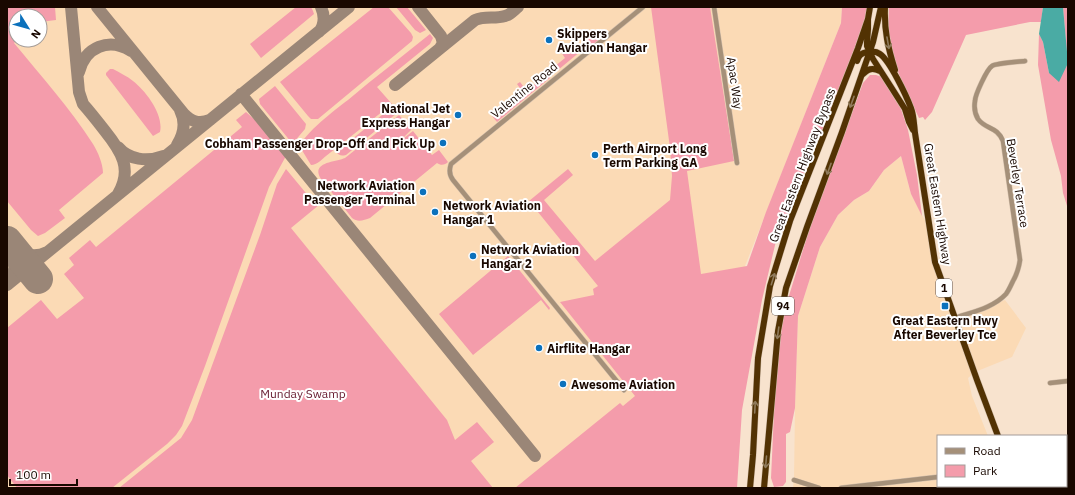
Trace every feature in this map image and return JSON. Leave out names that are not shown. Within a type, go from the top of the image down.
[{"type":"highway","name":"Great Eastern Highway","points":[[870,7],[867,42],[869,52],[892,87],[915,133]]},
{"type":"highway","name":"94","points":[[869,52],[873,42],[880,7]]},
{"type":"highway","name":"1","points":[[885,7],[884,24],[897,79]]},
{"type":"highway","name":"Great Eastern Highway Bypass","points":[[750,488],[758,358],[770,286],[790,221],[846,80],[868,19]]},
{"type":"highway","name":"Great Eastern Highway","points":[[869,52],[876,52],[885,59],[897,79],[911,109],[935,262],[998,435]]},
{"type":"highway","name":"Great Eastern Highway Bypass","points":[[764,488],[778,331],[786,288],[869,52]]},
{"type":"highway","points":[[846,80],[850,78],[862,53],[869,52]]},
{"type":"highway","points":[[861,76],[869,69],[875,69],[882,72]]},
{"type":"street","name":"Valentine Road","points":[[624,390],[453,180],[450,172],[450,164],[643,7]]},
{"type":"street","name":"Apac Way","points":[[714,7],[737,163]]},
{"type":"street","name":"Beverley Terrace","points":[[955,318],[989,306],[998,301],[1010,288],[1020,266],[1002,141],[1000,135],[995,130],[981,122],[977,117],[974,107],[975,99],[988,69],[993,65],[1025,61]]},
{"type":"street","points":[[1050,383],[1068,381]]},
{"type":"street","points":[[841,488],[937,478]]},
{"type":"street","points":[[794,480],[819,488]]},
{"type":"shaded area","points":[[7,7],[842,7],[841,23],[745,266],[744,316],[530,488],[7,488]]},
{"type":"shaded area","points":[[901,156],[911,194],[931,232],[933,252],[955,319],[1005,300],[1026,328],[1012,357],[975,372],[968,378],[972,396],[988,435],[937,435],[937,487],[1007,488],[793,488],[798,316],[820,247],[838,215],[854,200],[869,191],[884,170]]},
{"type":"green space","points":[[7,7],[55,7],[56,20],[48,21],[48,8],[8,8],[8,48],[18,48],[75,118],[97,151],[103,173],[59,210],[65,218],[45,233],[38,236],[31,230],[7,201]]},
{"type":"green space","points":[[296,7],[311,7],[314,14],[261,58],[250,44]]},
{"type":"green space","points":[[374,7],[388,7],[411,33],[413,37],[412,41],[318,119],[311,119],[280,82]]},
{"type":"green space","points":[[396,7],[407,7],[426,30],[420,33],[415,30]]},
{"type":"green space","points":[[651,7],[710,7],[734,161],[687,171],[701,274],[747,266],[766,212],[841,23],[842,7],[868,7],[862,33],[824,129],[821,132],[776,241],[762,300],[742,410],[737,488],[515,488],[620,403],[623,406],[635,396],[560,302],[594,295],[593,289],[598,286],[529,201],[568,169],[573,175],[544,200],[595,261],[670,200],[672,176],[670,148]]},
{"type":"green space","points":[[889,7],[1043,7],[1041,22],[1030,22],[966,35],[932,112],[925,120],[923,117],[919,118],[903,85],[894,61],[889,37]]},
{"type":"green space","points":[[1063,7],[1068,7],[1068,209],[1051,140],[1038,65],[1039,34],[1043,42],[1049,73],[1066,41]]},
{"type":"green space","points":[[600,30],[604,35],[586,51],[581,45]]},
{"type":"green space","points":[[430,34],[433,38],[430,44],[377,87],[392,104],[319,162],[311,165],[300,147],[307,135],[328,115]]},
{"type":"green space","points":[[568,46],[571,50],[575,47],[581,51],[552,75],[549,71],[565,58],[561,52]]},
{"type":"green space","points":[[110,69],[113,69],[131,79],[148,97],[157,111],[161,125],[160,132],[153,136],[106,75]]},
{"type":"green space","points":[[547,74],[550,78],[497,122],[492,116],[522,91],[517,84],[520,82],[527,91]]},
{"type":"green space","points":[[870,75],[882,77],[900,106],[908,130],[917,175],[922,216],[911,194],[901,156],[884,170],[869,191],[854,200],[838,215],[820,247],[798,316],[795,408],[790,432],[786,434],[786,482],[783,486],[774,487],[771,478],[776,369],[782,326],[788,299],[810,227],[863,83]]},
{"type":"green space","points":[[275,86],[306,124],[305,129],[294,142],[291,142],[260,104],[259,99]]},
{"type":"green space","points":[[392,107],[397,113],[346,155],[341,155],[336,152]]},
{"type":"green space","points":[[246,112],[257,122],[286,156],[269,187],[182,426],[167,444],[112,488],[17,488],[7,475],[7,328],[41,300],[57,319],[84,298],[64,274],[74,265],[69,258],[90,240],[96,247],[242,127],[236,120]]},
{"type":"green space","points":[[399,115],[411,130],[404,138],[413,131],[432,155],[439,150],[448,162],[443,165],[437,163],[370,218],[361,221],[354,220],[321,179],[319,169],[321,166],[345,158]]},
{"type":"green space","name":"Munday Swamp","points":[[286,169],[315,204],[319,205],[291,228],[447,420],[455,440],[477,422],[494,442],[471,461],[493,488],[119,488],[181,438],[192,420],[260,235],[277,184]]},
{"type":"green space","points":[[508,256],[550,308],[549,310],[541,300],[473,355],[439,314]]},
{"type":"water","points":[[1043,7],[1063,7],[1068,63],[1059,82],[1049,73],[1043,42],[1039,34]]},
{"type":"taxiway","points":[[71,7],[79,92],[83,104],[111,138],[120,153],[125,168],[125,176],[118,194]]},
{"type":"taxiway","points":[[97,7],[184,114],[196,122],[210,120]]},
{"type":"taxiway","points":[[319,32],[324,20],[321,7]]},
{"type":"taxiway","points":[[7,285],[349,7]]},
{"type":"taxiway","points":[[418,7],[441,36],[443,43],[440,48]]},
{"type":"taxiway","points":[[395,85],[475,20],[507,15],[518,7]]},
{"type":"taxiway","points":[[79,72],[82,63],[87,56],[99,47],[114,45],[131,51]]},
{"type":"taxiway","points":[[241,94],[535,456]]},
{"type":"taxiway","points":[[177,145],[181,137],[184,123],[180,110]]},
{"type":"taxiway","points":[[118,147],[127,155],[139,159],[151,159],[163,156]]},
{"type":"taxiway","points":[[7,241],[25,254],[36,255],[47,252]]},
{"type":"taxiway","points":[[8,283],[14,269],[14,259],[9,244]]},
{"type":"runway","points":[[7,241],[38,279]]},
{"type":"place","name":"Skippers Aviation Hangar","points":[[549,40]]},
{"type":"place","name":"National Jet Express Hangar","points":[[458,115]]},
{"type":"place","name":"Cobham Passenger Drop-Off and Pick Up","points":[[443,143]]},
{"type":"place","name":"Perth Airport Long Term Parking GA","points":[[595,155]]},
{"type":"place","name":"Network Aviation Passenger Terminal","points":[[423,192]]},
{"type":"place","name":"Network Aviation Hangar 1","points":[[435,212]]},
{"type":"place","name":"Network Aviation Hangar 2","points":[[473,256]]},
{"type":"place","name":"Great Eastern Hwy After Beverley Tce","points":[[945,306]]},
{"type":"place","name":"Airflite Hangar","points":[[539,348]]},
{"type":"place","name":"Awesome Aviation","points":[[563,384]]}]
